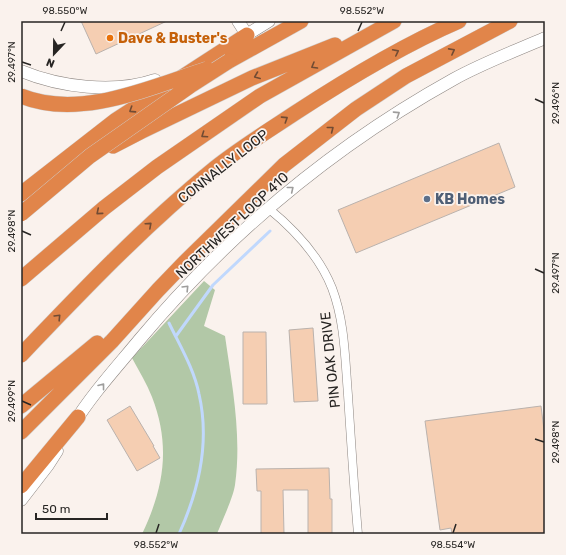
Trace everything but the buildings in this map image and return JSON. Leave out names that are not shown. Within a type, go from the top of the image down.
[{"type":"highway","points":[[21,214],[90,156],[190,86],[229,61],[300,21]]},
{"type":"highway","name":"CONNALLY LOOP","points":[[21,355],[139,234],[216,167],[313,101],[372,65],[459,21]]},
{"type":"highway","points":[[21,432],[112,341],[158,290],[284,165],[356,108],[406,76],[510,21]]},
{"type":"highway","points":[[21,208],[44,189],[96,155],[142,131],[252,78],[389,23]]},
{"type":"highway","points":[[21,279],[104,208],[157,167],[260,96],[389,23]]},
{"type":"highway","points":[[21,194],[116,120],[247,35]]},
{"type":"highway","points":[[21,96],[52,103],[86,104],[132,94],[229,61]]},
{"type":"highway","points":[[21,406],[158,290]]},
{"type":"highway","points":[[21,361],[40,335]]},
{"type":"highway","points":[[21,486],[78,417]]},
{"type":"main road","points":[[238,21],[247,35]]},
{"type":"main road","points":[[21,71],[54,82],[79,86],[113,87],[148,83],[185,70],[269,21]]},
{"type":"main road","name":"NORTHWEST LOOP 410","points":[[21,500],[48,465],[78,417],[115,369],[160,316],[221,252],[268,208],[340,151],[402,110],[455,78],[545,38]]},
{"type":"street","name":"PIN OAK DRIVE","points":[[268,208],[284,221],[315,255],[338,304],[344,340],[358,534]]},
{"type":"green space","points":[[204,281],[215,290],[204,326],[225,336],[237,429],[237,466],[234,490],[217,534],[142,534],[156,500],[160,483],[163,450],[162,433],[152,397],[132,358]]},
{"type":"waterway","points":[[176,336],[213,285],[270,231]]},
{"type":"waterway","points":[[169,323],[197,385],[202,412],[203,430],[201,466],[192,500],[179,534]]},
{"type":"place","name":"Dave & Buster's","points":[[110,38]]},
{"type":"place","name":"KB Homes","points":[[427,199]]}]
